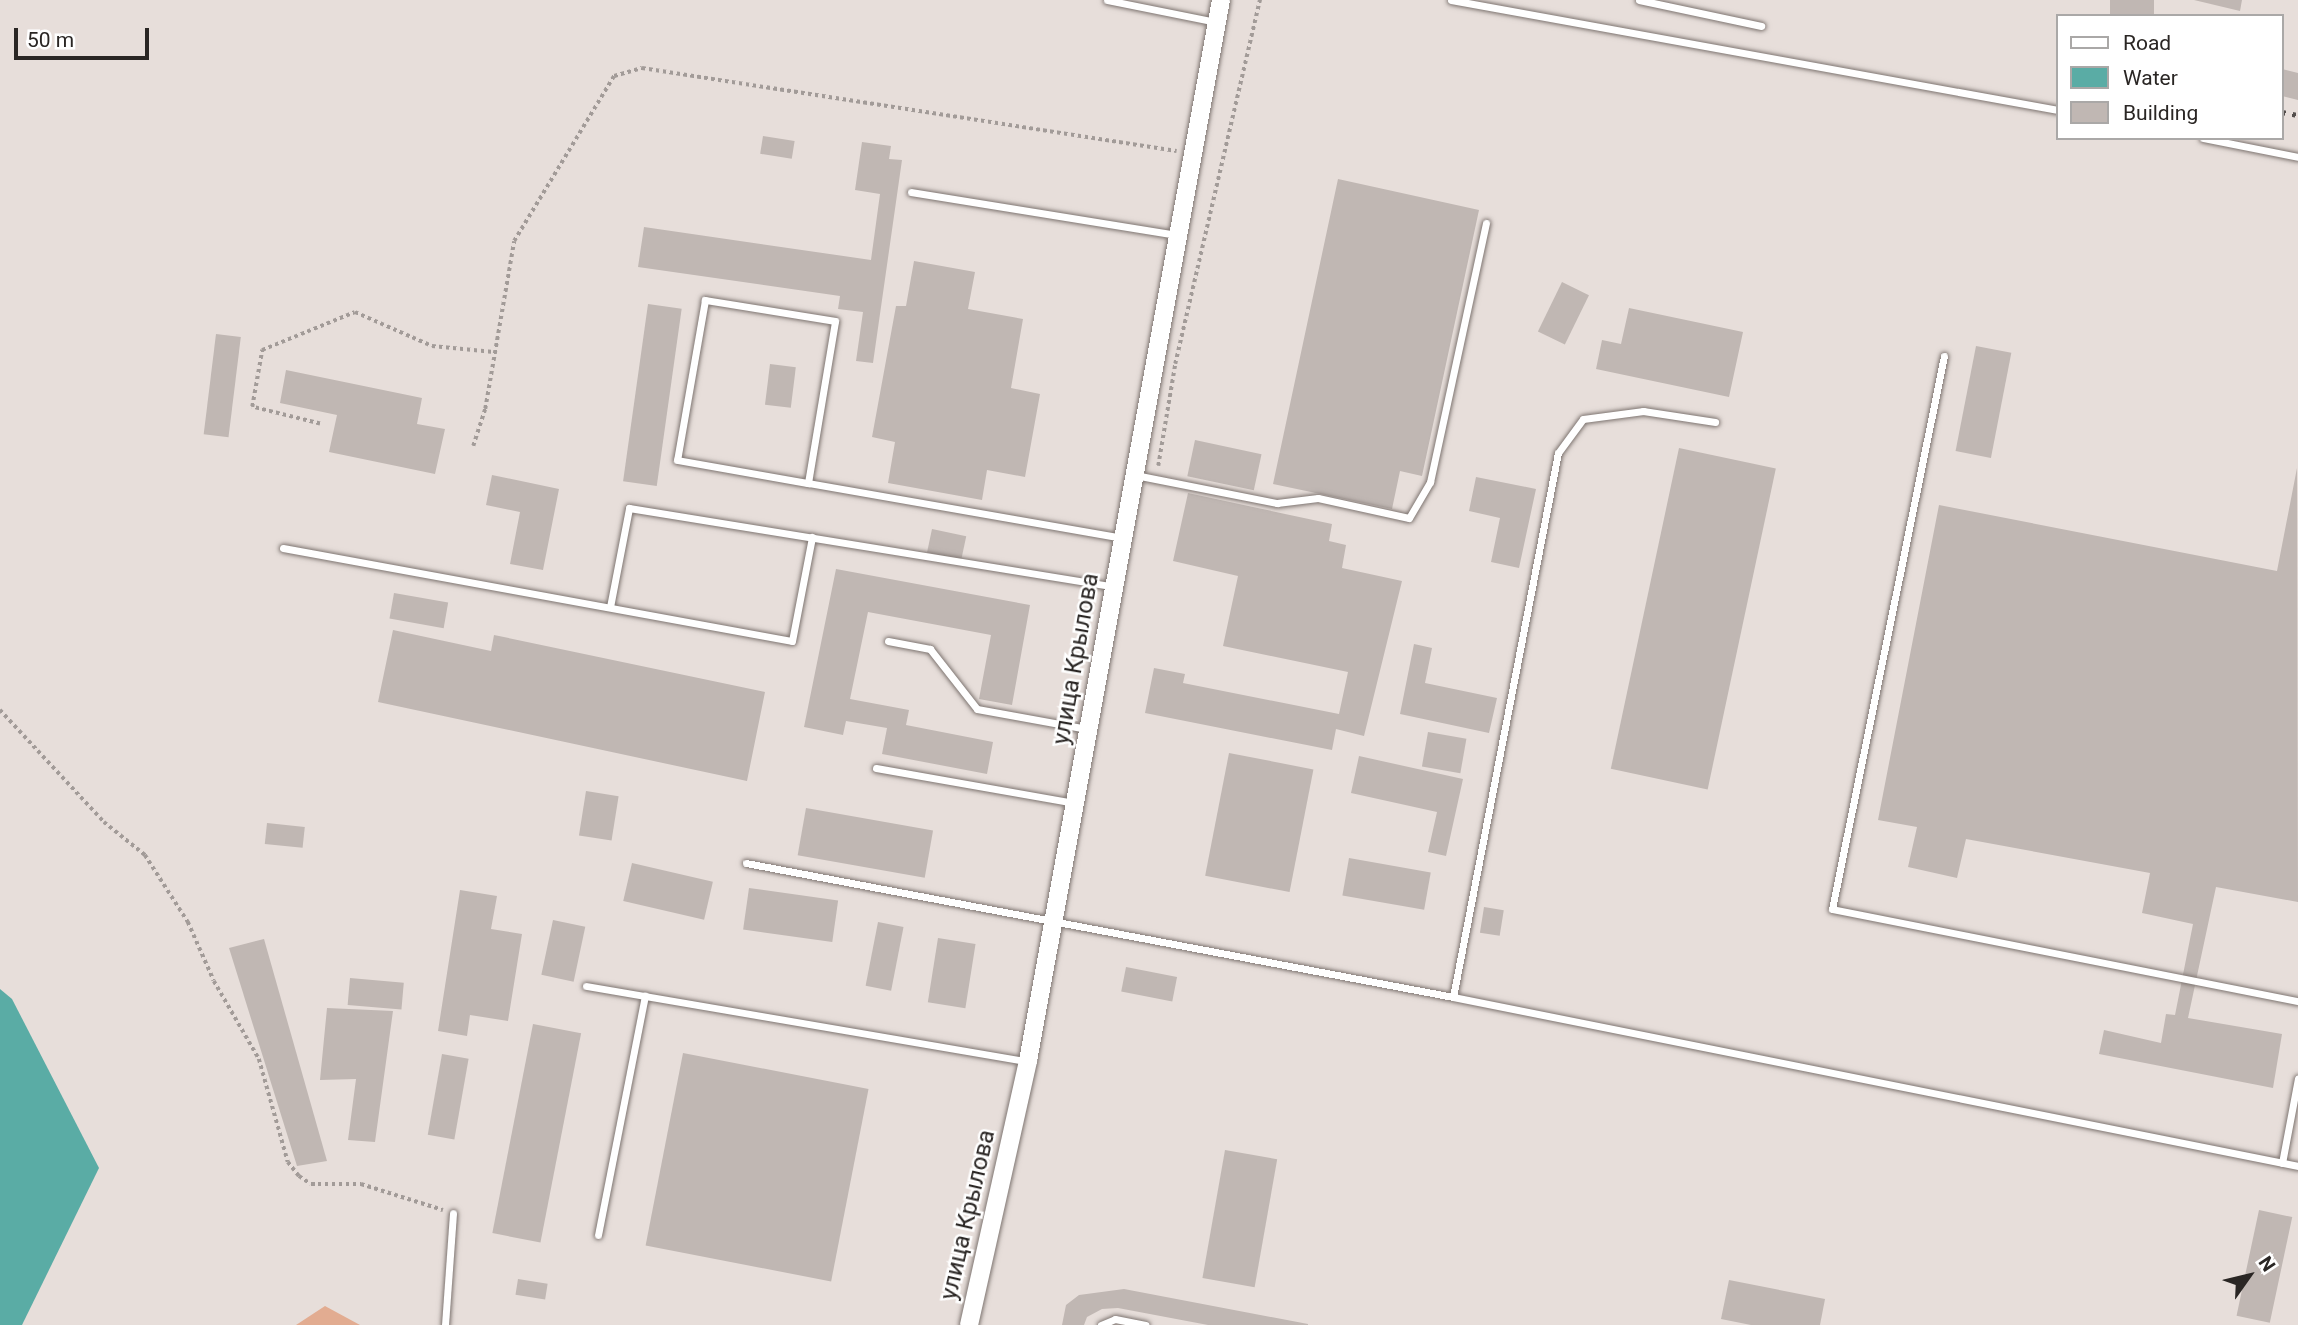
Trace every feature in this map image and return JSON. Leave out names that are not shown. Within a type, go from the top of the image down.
[{"type":"street","name":"улица Крылова","points":[[969,1325],[1028,1061],[1221,0]]},
{"type":"lane","points":[[1107,0],[1217,22]]},
{"type":"lane","points":[[1451,0],[2056,110]]},
{"type":"lane","points":[[1639,0],[1761,26]]},
{"type":"lane","points":[[2213,140],[2298,157]]},
{"type":"lane","points":[[911,192],[1178,236]]},
{"type":"lane","points":[[1134,475],[1277,503],[1318,498],[1409,518],[1430,482],[1486,223]]},
{"type":"lane","points":[[808,483],[835,321],[705,300],[677,460],[808,483],[1123,538]]},
{"type":"lane","points":[[1944,356],[1832,909],[2298,1001]]},
{"type":"lane","points":[[1453,997],[1558,453],[1583,419],[1643,411],[1715,422]]},
{"type":"lane","points":[[610,607],[629,508],[1114,586]]},
{"type":"lane","points":[[283,548],[792,641],[811,537]]},
{"type":"lane","points":[[888,641],[930,649],[977,709],[1088,729]]},
{"type":"lane","points":[[876,768],[1074,803]]},
{"type":"lane","points":[[746,863],[1053,919],[1453,997],[2298,1166]]},
{"type":"lane","points":[[586,986],[1028,1061]]},
{"type":"lane","points":[[598,1235],[645,996]]},
{"type":"lane","points":[[2282,1163],[2298,1078]]},
{"type":"lane","points":[[444,1325],[453,1213]]},
{"type":"lane","points":[[1101,1325],[1115,1320],[1144,1325]]},
{"type":"path","points":[[1156,479],[1175,365],[1260,0]]},
{"type":"path","points":[[473,446],[494,352],[514,241],[614,76],[642,68],[1192,154]]},
{"type":"path","points":[[320,424],[252,407],[262,350],[355,312],[432,346],[494,352]]},
{"type":"path","points":[[0,710],[104,822],[145,855],[188,922],[214,981],[259,1059],[288,1162],[299,1176],[311,1184],[361,1184],[453,1213]]},
{"type":"shaded area","points":[[325,1306],[360,1325],[296,1325]]},
{"type":"water","points":[[0,989],[12,999],[99,1168],[22,1325],[0,1325]]},
{"type":"building","points":[[2110,0],[2154,0],[2154,14],[2110,14]]},
{"type":"building","points":[[2194,0],[2242,0],[2240,11]]},
{"type":"building","points":[[2284,70],[2298,73],[2298,100],[2284,96]]},
{"type":"building","points":[[763,136],[795,141],[792,159],[760,154]]},
{"type":"building","points":[[862,142],[891,146],[889,159],[902,160],[873,363],[856,361],[863,312],[838,309],[840,296],[638,267],[644,227],[871,260],[880,194],[855,190]]},
{"type":"building","points":[[1338,179],[1479,210],[1422,476],[1400,471],[1392,509],[1273,484]]},
{"type":"building","points":[[914,261],[975,272],[968,309],[1023,319],[1011,388],[1040,394],[1025,477],[987,470],[982,500],[888,483],[895,442],[872,437],[896,306],[906,306]]},
{"type":"building","points":[[1562,282],[1589,295],[1565,345],[1538,331]]},
{"type":"building","points":[[648,304],[682,309],[657,486],[623,481]]},
{"type":"building","points":[[1629,308],[1743,332],[1729,397],[1596,369],[1602,340],[1621,344]]},
{"type":"building","points":[[216,334],[241,337],[229,437],[204,434]]},
{"type":"building","points":[[1976,346],[2011,353],[1991,458],[1956,451]]},
{"type":"building","points":[[770,364],[796,367],[791,408],[765,405]]},
{"type":"building","points":[[286,370],[422,398],[417,424],[445,429],[435,474],[329,452],[337,415],[280,403]]},
{"type":"building","points":[[1195,440],[1262,454],[1254,490],[1187,476]]},
{"type":"building","points":[[1679,448],[1776,469],[1708,789],[1611,769]]},
{"type":"building","points":[[2297,468],[2298,902],[2216,887],[2188,1018],[2282,1034],[2273,1088],[2099,1054],[2104,1030],[2161,1043],[2166,1014],[2175,1015],[2193,924],[2142,913],[2150,873],[1966,839],[1957,878],[1908,867],[1917,827],[1878,820],[1939,505],[2277,571]]},
{"type":"building","points":[[492,475],[559,489],[543,570],[510,564],[520,512],[486,505]]},
{"type":"building","points":[[1476,477],[1536,489],[1519,568],[1491,562],[1500,518],[1469,511]]},
{"type":"building","points":[[1188,493],[1332,524],[1329,541],[1346,545],[1342,568],[1402,581],[1364,736],[1336,729],[1332,750],[1145,713],[1154,668],[1185,674],[1183,683],[1339,714],[1348,672],[1223,646],[1238,576],[1173,561]]},
{"type":"building","points":[[932,529],[966,536],[961,560],[927,552]]},
{"type":"building","points":[[836,569],[1030,605],[1012,705],[979,699],[991,635],[868,612],[850,699],[909,710],[906,725],[993,742],[987,774],[882,754],[887,728],[846,721],[843,735],[804,727]]},
{"type":"building","points":[[394,593],[448,603],[444,628],[389,619]]},
{"type":"building","points":[[393,630],[491,651],[494,635],[765,692],[747,781],[378,702]]},
{"type":"building","points":[[1414,644],[1432,648],[1425,683],[1497,698],[1489,733],[1400,714]]},
{"type":"building","points":[[1428,732],[1466,739],[1460,773],[1422,766]]},
{"type":"building","points":[[1229,753],[1313,769],[1290,892],[1205,876]]},
{"type":"building","points":[[1359,756],[1463,779],[1446,856],[1428,852],[1437,812],[1351,793]]},
{"type":"building","points":[[586,791],[619,796],[612,841],[579,835]]},
{"type":"building","points":[[806,808],[933,830],[925,878],[798,855]]},
{"type":"building","points":[[267,823],[305,827],[303,848],[265,844]]},
{"type":"building","points":[[1349,858],[1431,872],[1424,910],[1342,895]]},
{"type":"building","points":[[632,863],[713,882],[704,920],[623,901]]},
{"type":"building","points":[[749,888],[838,901],[832,942],[743,930]]},
{"type":"building","points":[[460,890],[497,896],[491,929],[522,934],[508,1021],[470,1015],[467,1036],[438,1031]]},
{"type":"building","points":[[1484,907],[1504,910],[1500,936],[1480,933]]},
{"type":"building","points":[[553,920],[585,927],[574,982],[541,975]]},
{"type":"building","points":[[878,922],[904,927],[891,991],[866,986]]},
{"type":"building","points":[[938,938],[976,944],[965,1008],[928,1002]]},
{"type":"building","points":[[264,939],[327,1161],[297,1166],[229,948]]},
{"type":"building","points":[[1126,967],[1177,977],[1172,1001],[1121,992]]},
{"type":"building","points":[[350,978],[404,983],[401,1010],[348,1005]]},
{"type":"building","points":[[327,1008],[393,1011],[375,1142],[348,1140],[356,1079],[320,1080]]},
{"type":"building","points":[[533,1024],[581,1033],[540,1242],[492,1233]]},
{"type":"building","points":[[683,1053],[869,1089],[831,1281],[646,1245]]},
{"type":"building","points":[[442,1054],[469,1059],[454,1139],[428,1135]]},
{"type":"building","points":[[1225,1150],[1277,1159],[1255,1287],[1202,1278]]},
{"type":"building","points":[[2259,1210],[2292,1217],[2270,1323],[2237,1316]]},
{"type":"building","points":[[518,1279],[548,1284],[545,1299],[515,1295]]},
{"type":"building","points":[[1729,1280],[1825,1299],[1820,1325],[1751,1325],[1721,1319]]},
{"type":"building","points":[[1124,1289],[1308,1325],[1208,1325],[1118,1308],[1102,1309],[1087,1317],[1084,1325],[1062,1325],[1066,1305],[1079,1295]]},
{"type":"railway","points":[[2284,112],[2298,115]]}]
